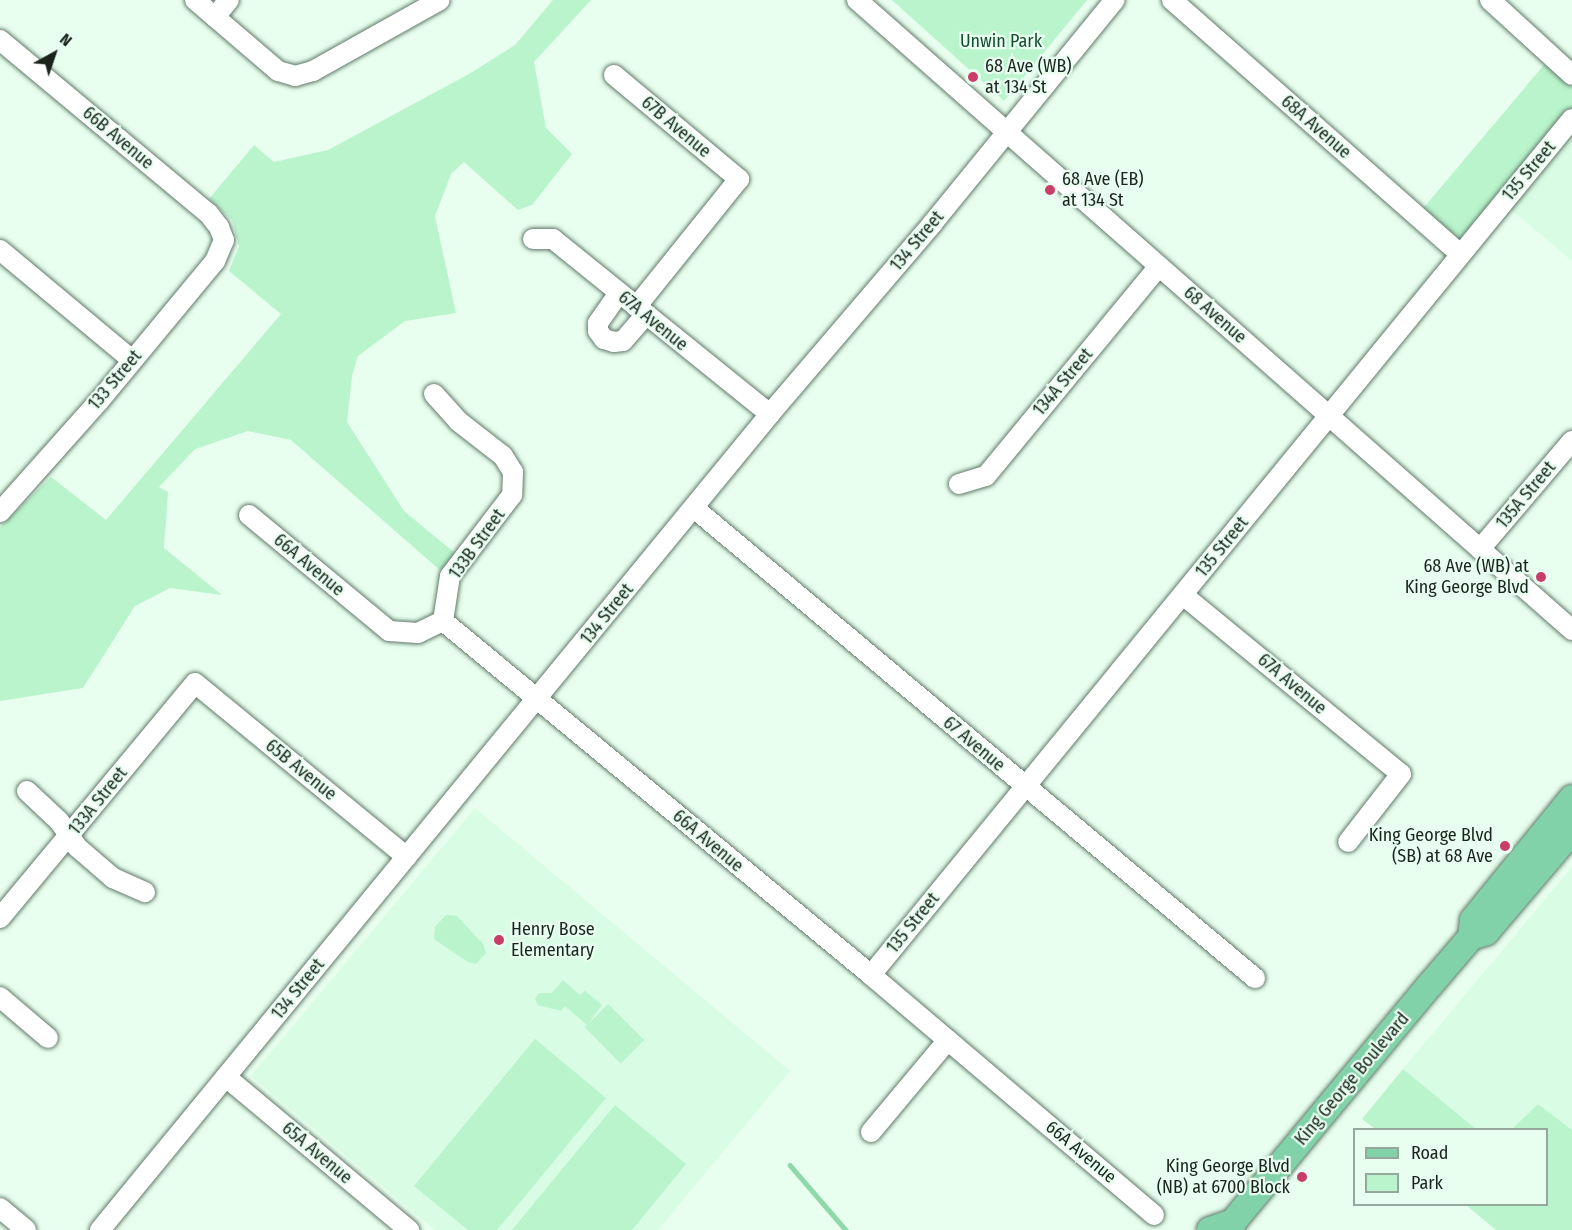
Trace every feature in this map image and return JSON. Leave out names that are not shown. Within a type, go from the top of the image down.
[{"type":"main road","name":"King George Boulevard","points":[[1472,937],[1473,920],[1572,798]]},
{"type":"main road","name":"King George Boulevard","points":[[1225,1227],[1472,937],[1486,932],[1572,831]]},
{"type":"street","points":[[195,0],[269,65],[287,76],[313,72],[440,0]]},
{"type":"street","points":[[215,17],[229,0]]},
{"type":"street","name":"68 Avenue","points":[[857,0],[1572,630]]},
{"type":"street","name":"134 Street","points":[[100,1230],[770,414],[1115,0]]},
{"type":"street","name":"68A Avenue","points":[[1172,0],[1460,254]]},
{"type":"street","points":[[1490,0],[1572,75]]},
{"type":"street","name":"66B Avenue","points":[[0,40],[208,213],[219,227],[224,244]]},
{"type":"street","name":"67B Avenue","points":[[614,75],[738,179],[641,311]]},
{"type":"street","name":"135 Street","points":[[871,975],[1572,119]]},
{"type":"street","name":"67A Avenue","points":[[533,239],[553,239],[770,414]]},
{"type":"street","name":"133 Street","points":[[0,512],[215,261],[224,244]]},
{"type":"street","points":[[0,250],[132,360]]},
{"type":"street","name":"134A Street","points":[[959,484],[986,476],[1159,266]]},
{"type":"street","points":[[619,293],[598,322],[598,330],[604,339],[614,342],[623,341],[641,311]]},
{"type":"street","name":"133B Street","points":[[434,394],[458,421],[503,456],[513,472],[512,495],[450,576],[443,621]]},
{"type":"street","name":"135A Street","points":[[1480,549],[1572,441]]},
{"type":"street","name":"67 Avenue","points":[[694,508],[1255,978]]},
{"type":"street","name":"66A Avenue","points":[[249,515],[389,631],[418,633],[443,621],[871,975],[1154,1215]]},
{"type":"street","name":"67A Avenue","points":[[1184,595],[1401,774],[1348,842]]},
{"type":"street","name":"133A Street","points":[[0,918],[195,683]]},
{"type":"street","name":"65B Avenue","points":[[195,683],[407,857]]},
{"type":"street","points":[[27,791],[59,821],[77,848],[113,878],[145,892]]},
{"type":"street","points":[[0,997],[48,1038]]},
{"type":"street","points":[[871,1132],[948,1040]]},
{"type":"street","name":"65A Avenue","points":[[226,1077],[409,1230]]},
{"type":"street","points":[[0,1208],[26,1230]]},
{"type":"shaded area","points":[[1572,135],[1572,261],[1508,207]]},
{"type":"shaded area","name":"Henry Bose Elementary","points":[[475,808],[790,1071],[658,1230],[435,1230],[251,1076]]},
{"type":"shaded area","points":[[1572,867],[1572,1130],[1538,1104],[1513,1128],[1475,1128],[1403,1069]]},
{"type":"green space","points":[[553,0],[591,0],[534,62],[546,128],[572,154],[532,205],[518,210],[464,162],[451,174],[435,216],[456,313],[405,321],[358,356],[352,376],[347,422],[404,511],[456,554],[441,571],[291,440],[248,431],[195,449],[159,487],[168,492],[164,548],[222,595],[170,588],[135,606],[83,688],[0,701],[0,527],[51,477],[106,520],[281,314],[229,271],[239,246],[232,220],[209,199],[254,145],[274,162],[328,150],[469,74],[515,45]]},
{"type":"green space","name":"Unwin Park","points":[[892,0],[1087,0],[1004,101]]},
{"type":"green space","points":[[1548,60],[1572,81],[1572,111],[1459,246],[1420,212]]},
{"type":"green space","points":[[446,915],[457,916],[483,944],[486,953],[476,964],[468,962],[434,939],[435,927]]},
{"type":"green space","points":[[563,980],[580,995],[585,991],[602,1005],[587,1025],[565,1006],[561,1011],[538,1005],[535,999],[539,993],[552,993]]},
{"type":"green space","points":[[608,1004],[644,1040],[621,1063],[585,1027]]},
{"type":"green space","points":[[535,1039],[606,1098],[497,1230],[468,1230],[414,1186]]},
{"type":"green space","points":[[1403,1069],[1475,1128],[1374,1128],[1362,1119]]},
{"type":"green space","points":[[1538,1104],[1572,1130],[1572,1230],[1496,1230],[1467,1206],[1548,1206],[1548,1128],[1513,1128]]},
{"type":"green space","points":[[615,1105],[686,1164],[632,1230],[512,1230]]},
{"type":"waterway","points":[[790,1165],[846,1230]]},
{"type":"place","name":"68 Ave (WB) at 134 St","points":[[973,77]]},
{"type":"place","name":"68 Ave (EB) at 134 St","points":[[1050,190]]},
{"type":"place","name":"68 Ave (WB) at King George Blvd","points":[[1541,577]]},
{"type":"place","name":"King George Blvd (SB) at 68 Ave","points":[[1505,846]]},
{"type":"place","name":"Henry Bose Elementary","points":[[499,940]]},
{"type":"place","name":"King George Blvd (NB) at 6700 Block","points":[[1302,1177]]}]
